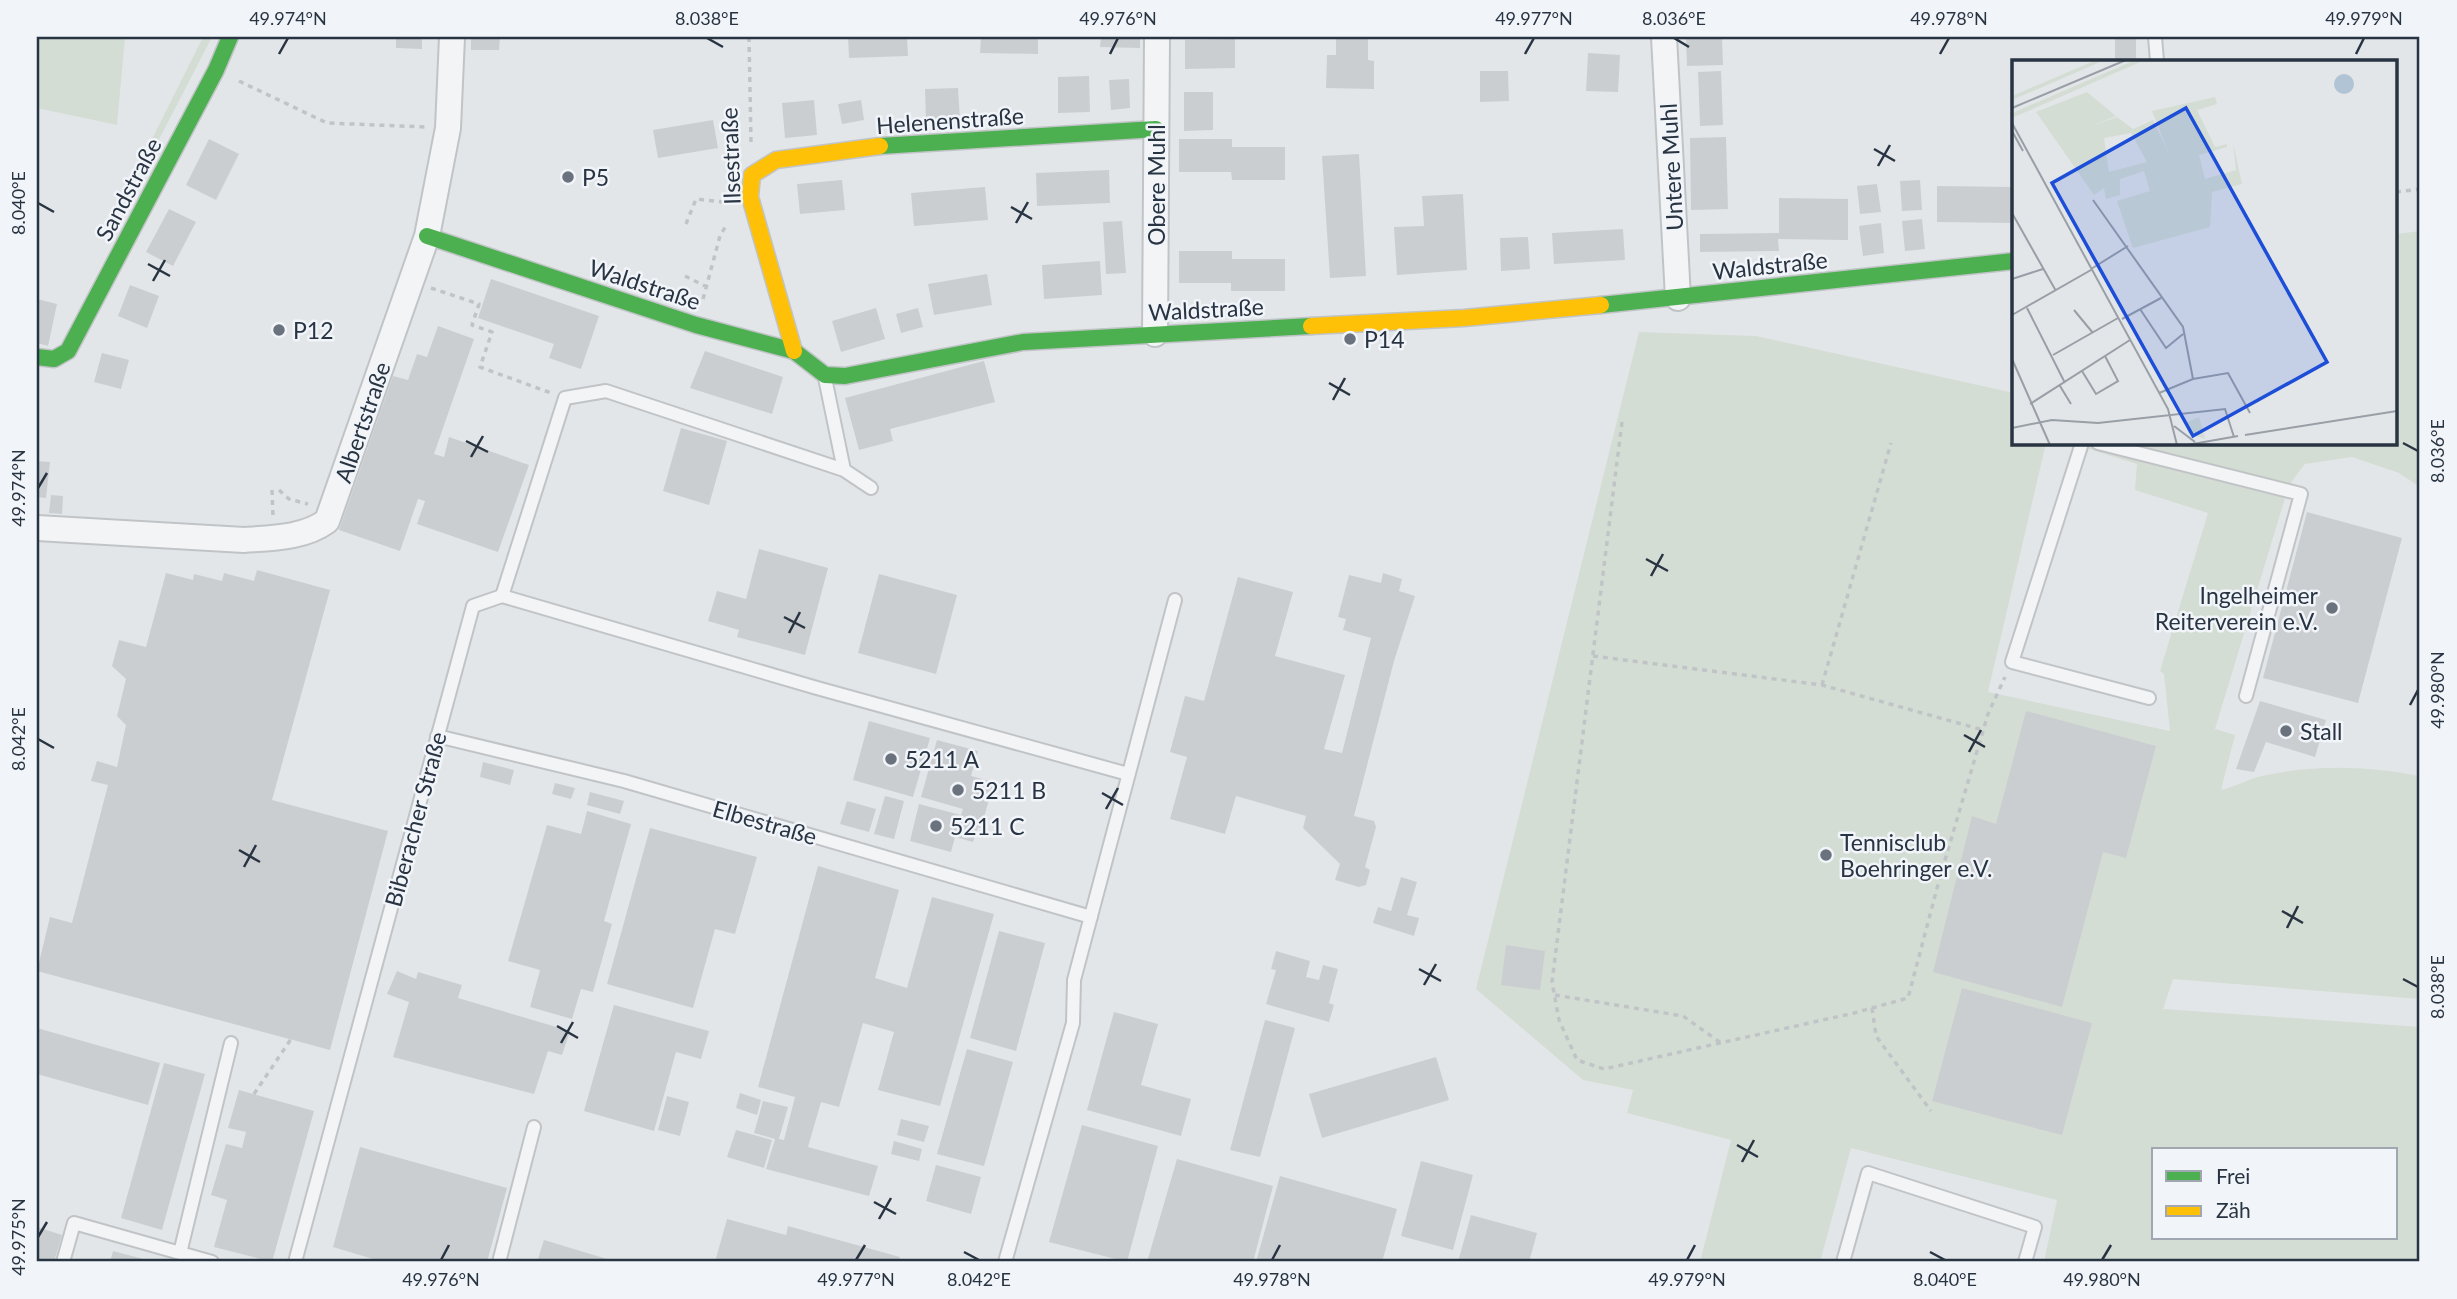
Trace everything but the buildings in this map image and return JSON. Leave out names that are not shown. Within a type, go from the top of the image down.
[{"type":"street","name":"Sandstraße","points":[[37,357],[51,361],[61,359],[68,351],[216,70],[230,37]]},
{"type":"street","name":"Albertstraße","points":[[37,528],[254,539],[292,535],[317,528],[327,521],[427,236],[448,128],[452,37]]},
{"type":"street","name":"Obere Muhl","points":[[1155,334],[1157,37]]},
{"type":"street","name":"Untere Muhl","points":[[1664,37],[1678,298]]},
{"type":"street","name":"Helenenstraße","points":[[752,175],[776,160],[891,145],[1156,129]]},
{"type":"street","name":"Ilsestraße","points":[[752,175],[744,201],[794,351]]},
{"type":"street","name":"Waldstraße","points":[[427,236],[696,325],[794,351],[825,376],[845,376],[1023,342],[1464,318],[1678,298],[2012,261]]},
{"type":"lane","points":[[2155,37],[2157,60]]},
{"type":"lane","points":[[825,376],[845,470]]},
{"type":"lane","points":[[871,488],[845,470],[606,391],[565,398],[502,596],[817,688],[1128,774]]},
{"type":"lane","points":[[2082,444],[2012,662],[2149,698]]},
{"type":"lane","points":[[2102,444],[2301,494],[2246,696]]},
{"type":"lane","name":"Biberacher Straße","points":[[295,1262],[473,606],[502,596]]},
{"type":"lane","points":[[1005,1262],[1073,1023],[1074,980],[1175,600]]},
{"type":"lane","name":"Elbestraße","points":[[438,736],[624,781],[1091,916]]},
{"type":"lane","points":[[180,1253],[231,1043]]},
{"type":"lane","points":[[499,1262],[534,1127]]},
{"type":"lane","points":[[1843,1262],[1868,1173],[2035,1227],[2025,1262]]},
{"type":"lane","points":[[63,1262],[74,1223],[212,1262]]},
{"type":"path","name":"Ilsestraße","points":[[749,37],[752,175]]},
{"type":"path","points":[[216,70],[327,123],[448,128]]},
{"type":"path","points":[[2398,192],[2420,189]]},
{"type":"path","points":[[686,224],[696,199],[744,201]]},
{"type":"path","points":[[696,325],[720,236],[744,201]]},
{"type":"path","points":[[685,276],[707,287]]},
{"type":"path","points":[[422,285],[479,304],[472,325],[492,332],[480,367],[565,398]]},
{"type":"path","points":[[1622,422],[1552,982],[1559,1020],[1577,1060],[1604,1069],[1908,998],[1983,730],[2012,662]]},
{"type":"path","points":[[1822,685],[1891,443]]},
{"type":"path","points":[[279,490],[289,499],[332,510]]},
{"type":"path","points":[[1593,656],[1822,685],[1983,730]]},
{"type":"path","points":[[1554,995],[1684,1016],[1721,1043]]},
{"type":"path","points":[[1872,1008],[1876,1036],[1931,1111]]},
{"type":"path","points":[[254,1094],[291,1039]]},
{"type":"shaded area","points":[[37,37],[125,37],[117,125],[37,108]]},
{"type":"shaded area","points":[[203,37],[212,37],[152,153],[146,151]]},
{"type":"shaded area","name":"Tennisclub Boehringer e.V.","points":[[2420,231],[2420,487],[2399,473],[2352,457],[2305,464],[2289,485],[2215,729],[2235,735],[2221,790],[2262,776],[2321,768],[2361,768],[2420,776],[2420,999],[2173,979],[2163,1009],[2420,1027],[2420,1262],[2044,1262],[2057,1200],[1851,1148],[1820,1262],[1700,1262],[1731,1140],[1627,1113],[1633,1090],[1583,1080],[1476,989],[1639,332],[1756,336],[2012,393],[2012,444],[2046,444],[1988,692],[2170,731],[2164,674],[2160,671],[2208,513],[2135,490],[2137,464],[2089,449],[2090,444],[2398,444],[2398,234]]},
{"type":"traffic: fast","points":[[37,357],[54,359],[68,351],[216,70],[230,37]]},
{"type":"traffic: fast","points":[[880,146],[1156,129]]},
{"type":"traffic: fast","points":[[427,236],[696,325],[794,351],[825,375],[845,376],[1023,342],[1311,326]]},
{"type":"traffic: fast","points":[[1601,305],[2012,261]]},
{"type":"traffic: slow","points":[[794,351],[750,197],[752,175],[776,160],[880,146]]},
{"type":"traffic: slow","points":[[1311,326],[1464,318],[1601,305]]},
{"type":"place","name":"P5","points":[[568,177]]},
{"type":"place","name":"P12","points":[[279,330]]},
{"type":"place","name":"P14","points":[[1350,339]]},
{"type":"place","name":"Ingelheimer Reiterverein e.V.","points":[[2332,608]]},
{"type":"place","name":"Stall","points":[[2286,731]]},
{"type":"place","name":"5211 A","points":[[891,759]]},
{"type":"place","name":"5211 B","points":[[958,790]]},
{"type":"place","name":"5211 C","points":[[936,826]]},
{"type":"place","name":"Tennisclub Boehringer e.V.","points":[[1826,855]]}]
